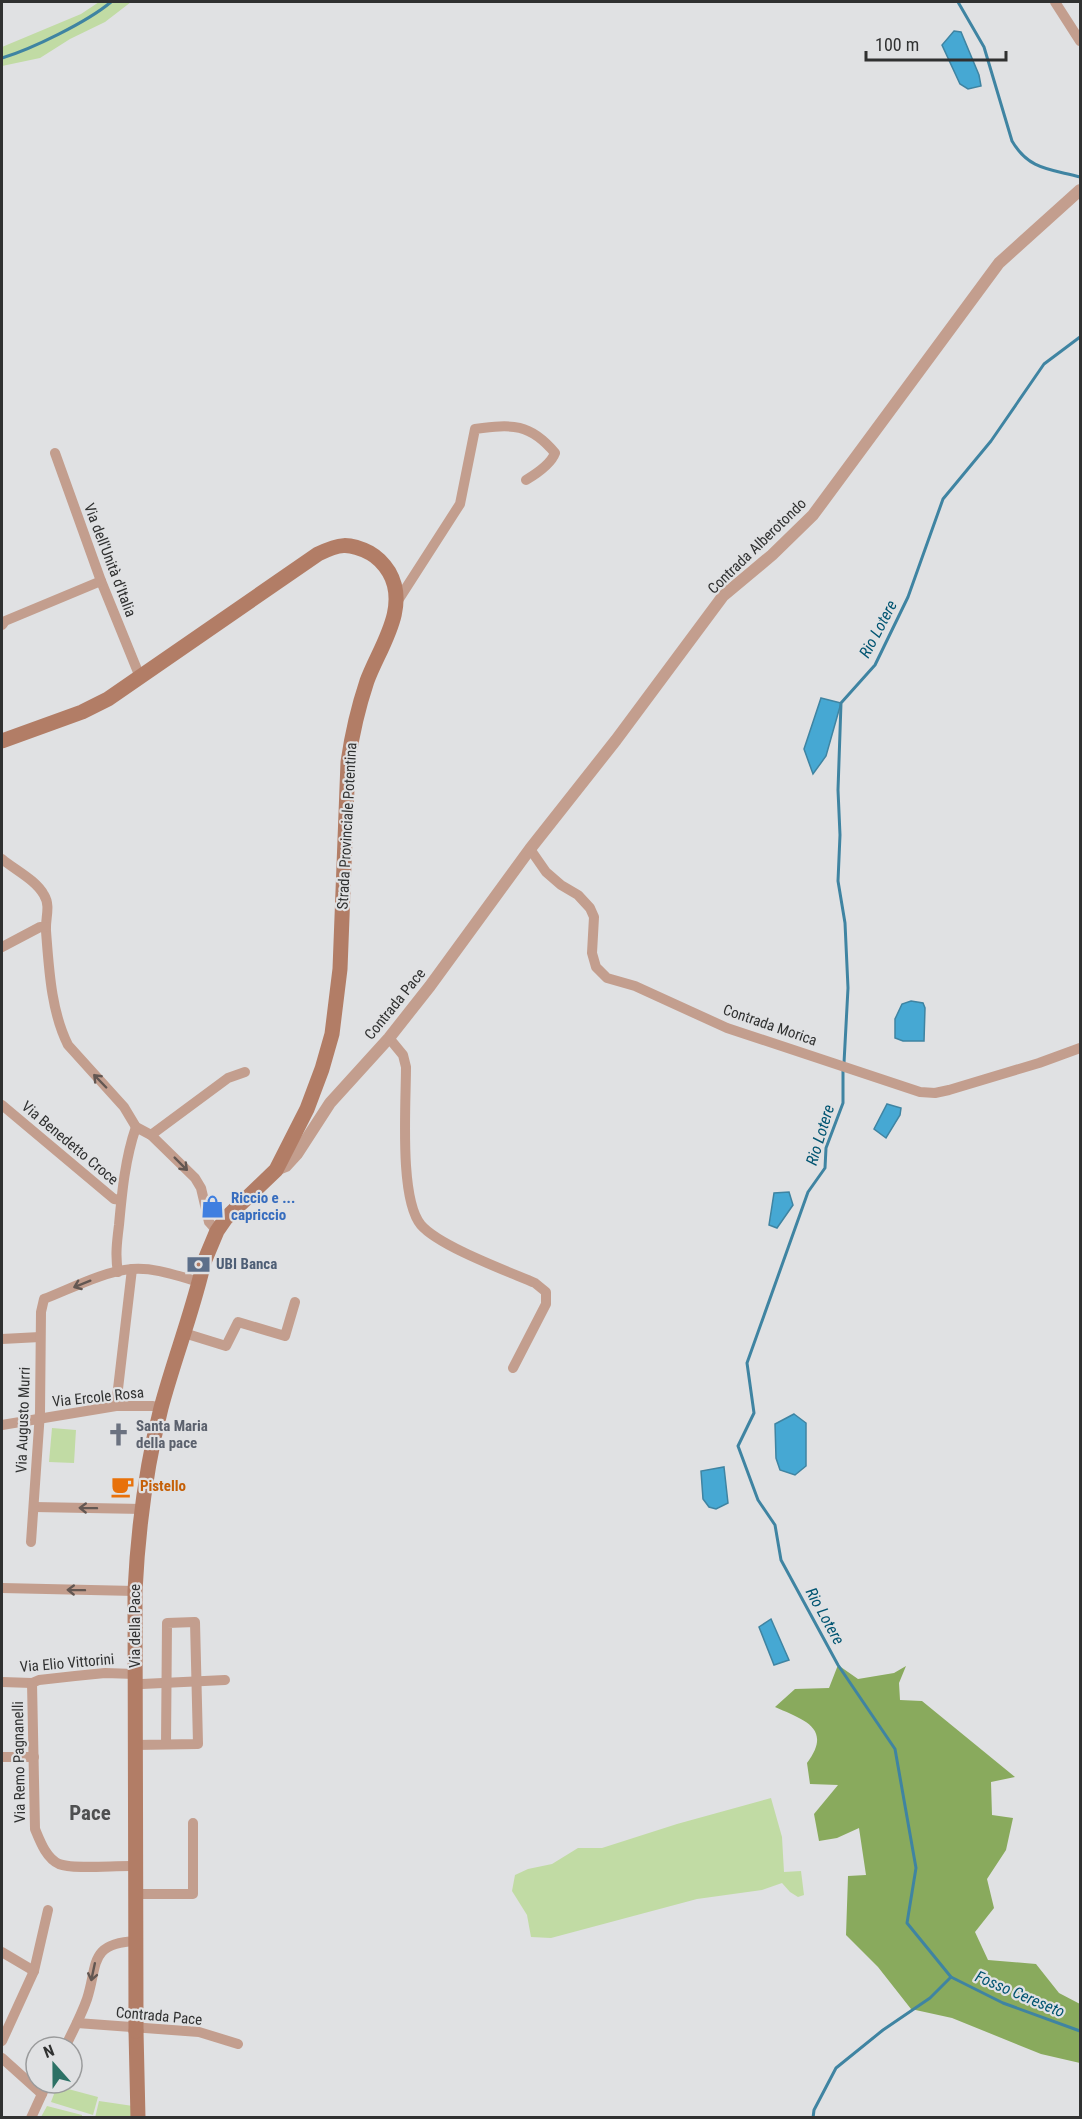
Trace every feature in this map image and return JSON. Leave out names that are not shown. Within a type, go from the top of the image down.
[{"type":"main road","points":[[2,741],[82,712],[108,699],[318,554],[336,546],[353,546],[379,558],[393,579],[397,602]]},
{"type":"main road","name":"Strada Provinciale Potentina","points":[[276,1170],[307,1110],[332,1034],[340,969],[347,773],[352,728],[368,678],[384,646],[397,602]]},
{"type":"main road","name":"Via della Pace","points":[[138,2118],[135,1745],[139,1679],[135,1591],[143,1509],[161,1408],[200,1282],[204,1262],[217,1231],[229,1215],[276,1170]]},
{"type":"street","points":[[1055,2],[1080,41]]},
{"type":"street","name":"Contrada Alberotondo","points":[[530,849],[616,740],[723,596],[772,555],[813,515],[999,263],[1080,189]]},
{"type":"street","points":[[397,602],[460,504],[475,429],[502,426],[524,427],[535,432],[546,442],[555,453],[554,457],[536,475],[526,480]]},
{"type":"street","name":"Via dell'Unità d'Italia","points":[[55,453],[101,580],[140,677]]},
{"type":"street","points":[[2,625],[5,621],[101,580]]},
{"type":"street","name":"Contrada Pace","points":[[276,1170],[286,1166],[297,1154],[330,1103],[389,1038],[530,849]]},
{"type":"street","name":"Contrada Morica","points":[[530,849],[546,872],[561,885],[578,895],[590,908],[594,917],[592,953],[596,967],[607,978],[635,986],[728,1028],[920,1092],[935,1093],[1039,1063],[1080,1048]]},
{"type":"street","points":[[2,859],[37,886],[44,893],[48,903],[46,927],[56,1010],[63,1034],[75,1055],[124,1107],[136,1127],[151,1135],[199,1183],[209,1222],[217,1231]]},
{"type":"street","points":[[2,947],[40,927],[46,927]]},
{"type":"street","points":[[389,1038],[403,1054],[406,1067],[406,1183],[411,1206],[421,1225],[438,1239],[535,1283],[546,1292],[546,1304],[513,1368]]},
{"type":"street","points":[[151,1135],[228,1078],[245,1072]]},
{"type":"street","name":"Via Benedetto Croce","points":[[2,1105],[114,1199],[121,1200]]},
{"type":"street","points":[[136,1127],[129,1147],[121,1200],[116,1260],[118,1272],[132,1269],[161,1272],[200,1282]]},
{"type":"street","points":[[116,1407],[132,1269]]},
{"type":"street","name":"Via Augusto Murri","points":[[30,1542],[39,1418],[41,1312],[44,1299],[118,1272]]},
{"type":"street","points":[[184,1333],[226,1346],[238,1322],[285,1336],[295,1302]]},
{"type":"street","points":[[2,1338],[40,1337]]},
{"type":"street","name":"Via Ercole Rosa","points":[[2,1425],[116,1407],[153,1406],[161,1408]]},
{"type":"street","points":[[34,1507],[143,1509]]},
{"type":"street","points":[[2,1588],[135,1591]]},
{"type":"street","points":[[135,1745],[198,1744],[195,1622],[167,1623],[166,1744]]},
{"type":"street","name":"Via Elio Vittorini","points":[[2,1683],[32,1683],[39,1680],[75,1676],[139,1679],[166,1683],[225,1680]]},
{"type":"street","name":"Via Remo Pagnanelli","points":[[32,1683],[35,1829],[43,1848],[59,1864],[135,1866]]},
{"type":"street","points":[[2,1757],[34,1757]]},
{"type":"street","points":[[135,1894],[193,1894],[193,1823]]},
{"type":"street","points":[[2,2041],[34,1971],[48,1910]]},
{"type":"street","points":[[71,2035],[88,1997],[94,1964],[98,1955],[106,1949],[136,1941]]},
{"type":"street","points":[[2,1952],[34,1971]]},
{"type":"street","name":"Contrada Pace","points":[[77,2024],[200,2032],[238,2044]]},
{"type":"street","points":[[3,2062],[24,2079]]},
{"type":"street","points":[[31,2118],[42,2095]]},
{"type":"green space","points":[[99,2],[131,2],[105,22],[70,39],[40,58],[2,66],[2,47],[81,14]]},
{"type":"green space","points":[[52,1428],[76,1430],[74,1463],[49,1462]]},
{"type":"green space","points":[[838,1665],[858,1679],[894,1673],[906,1666],[899,1683],[900,1700],[922,1701],[1015,1777],[991,1782],[992,1815],[1013,1818],[1006,1850],[987,1879],[994,1908],[975,1932],[988,1960],[1036,1964],[1059,1993],[1080,2004],[1080,2063],[1041,2054],[952,2018],[911,2009],[878,1967],[846,1935],[848,1876],[866,1875],[859,1828],[837,1838],[819,1841],[814,1814],[838,1785],[810,1784],[807,1763],[817,1741],[816,1733],[805,1721],[775,1707],[795,1689],[829,1688]]},
{"type":"green space","points":[[771,1798],[782,1837],[784,1872],[801,1871],[804,1895],[798,1897],[782,1883],[762,1890],[697,1899],[551,1938],[531,1937],[527,1915],[512,1891],[515,1875],[528,1869],[552,1864],[578,1848],[602,1848]]},
{"type":"green space","points":[[84,2093],[98,2097],[93,2115],[51,2102],[54,2095]]},
{"type":"green space","points":[[99,2101],[133,2106],[133,2117],[95,2118]]},
{"type":"green space","points":[[47,2106],[82,2115],[82,2117],[41,2117]]},
{"type":"water","points":[[954,31],[961,32],[979,75],[981,86],[968,89],[960,84],[942,45]]},
{"type":"water","points":[[821,698],[841,703],[826,756],[813,774],[804,749]]},
{"type":"water","points":[[911,1001],[923,1003],[925,1008],[924,1041],[903,1041],[895,1038],[895,1019],[902,1004]]},
{"type":"water","points":[[887,1104],[901,1108],[900,1115],[886,1138],[874,1129]]},
{"type":"water","points":[[789,1192],[793,1205],[777,1228],[769,1225],[774,1193]]},
{"type":"water","points":[[794,1414],[806,1423],[806,1466],[795,1475],[780,1470],[776,1458],[775,1424]]},
{"type":"water","points":[[724,1467],[728,1503],[716,1509],[709,1507],[703,1499],[701,1471]]},
{"type":"water","points":[[771,1619],[789,1660],[774,1665],[759,1627]]},
{"type":"waterway","points":[[2,58],[59,34],[111,2]]},
{"type":"waterway","points":[[958,2],[984,47],[1012,141],[1019,151],[1033,163],[1050,170],[1080,177]]},
{"type":"waterway","name":"Rio Lotere","points":[[844,1063],[848,988],[845,923],[838,881],[841,703],[875,665],[908,597],[943,499],[991,441],[1044,364],[1080,337]]},
{"type":"waterway","name":"Rio Lotere","points":[[843,1070],[843,1103],[826,1148],[825,1168],[808,1192],[747,1363],[754,1413],[738,1446],[758,1500],[775,1525],[781,1560],[838,1665],[895,1749],[916,1868],[907,1923],[951,1977],[1003,2003],[1080,2031]]},
{"type":"waterway","points":[[813,2118],[814,2110],[836,2068],[883,2030],[930,1998],[951,1977]]},
{"type":"place","name":"Riccio e ... capriccio","points":[[213,1207]]},
{"type":"place","name":"UBI Banca","points":[[198,1264]]},
{"type":"place","name":"Santa Maria della pace","points":[[118,1435]]},
{"type":"place","name":"Pistello","points":[[122,1486]]},
{"type":"district","name":"Pace","points":[[90,1813]]},
{"type":"water label","name":"Fosso Cereseto","points":[[1020,1994]]}]
